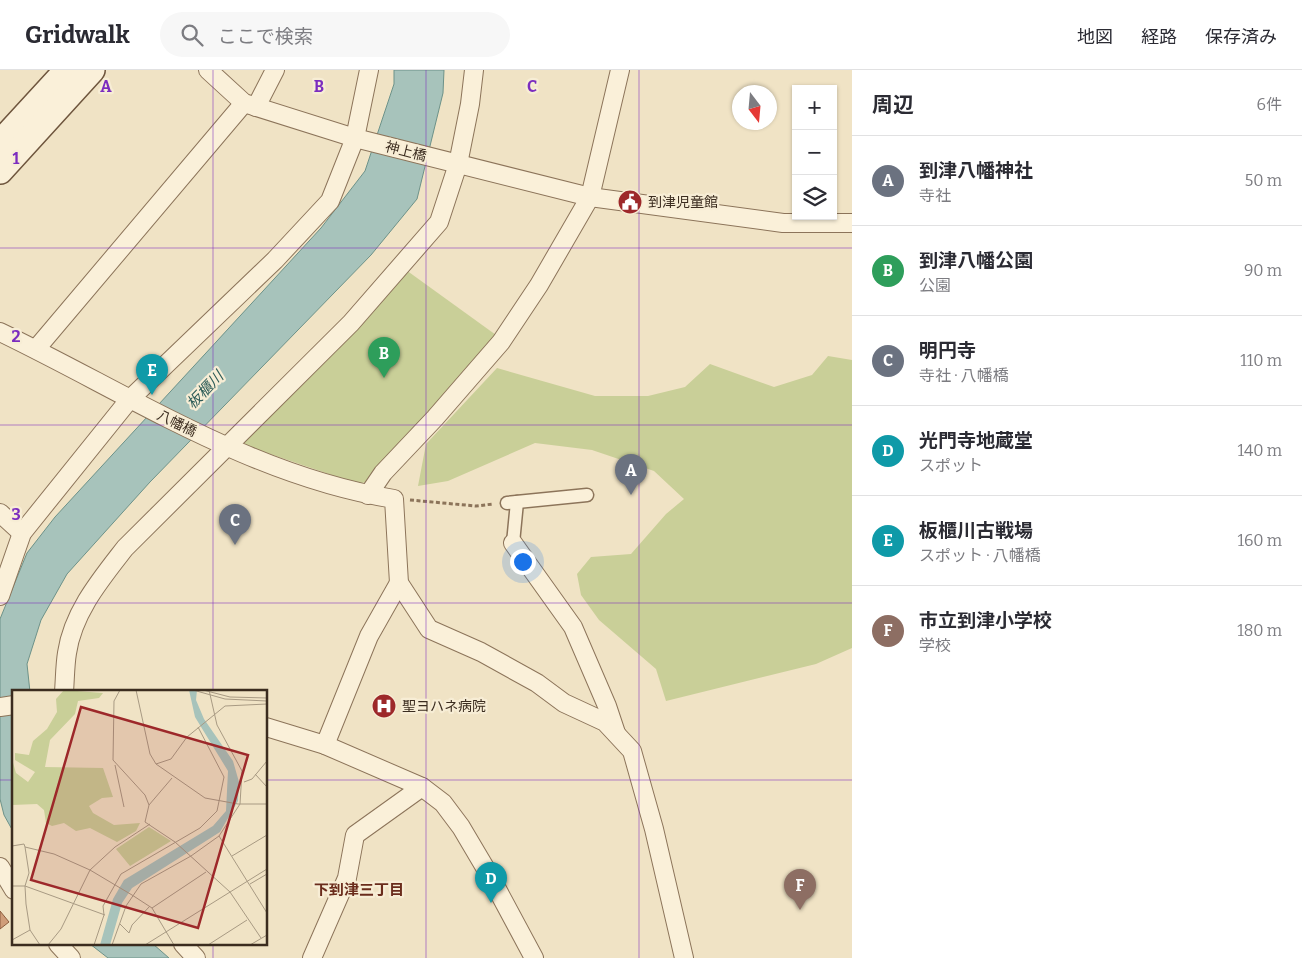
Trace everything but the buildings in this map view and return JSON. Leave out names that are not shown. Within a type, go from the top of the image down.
[{"type":"main road","points":[[0,143],[67,70]]},
{"type":"main road","points":[[0,171],[92,70]]},
{"type":"street","points":[[208,70],[250,105]]},
{"type":"street","points":[[36,349],[250,105],[276,70]]},
{"type":"street","points":[[0,596],[22,534],[136,403],[330,201],[355,138],[369,70]]},
{"type":"street","points":[[64,690],[67,652],[77,618],[98,583],[125,548],[219,444],[351,323],[439,222],[458,164],[470,104],[474,70]]},
{"type":"street","points":[[368,495],[383,473],[435,418],[501,342],[539,285],[590,197],[620,70]]},
{"type":"street","name":"神上橋","points":[[250,105],[355,138],[590,197],[783,223],[852,223]]},
{"type":"street","name":"八幡橋","points":[[0,332],[219,444],[334,487],[394,499]]},
{"type":"street","points":[[587,495],[512,502],[513,543],[573,627],[607,706],[616,733]]},
{"type":"street","points":[[394,499],[399,583],[429,629],[481,652],[537,682],[564,703],[605,722],[632,751],[654,829],[684,958]]},
{"type":"street","points":[[0,514],[22,534]]},
{"type":"street","points":[[325,745],[369,636],[399,583]]},
{"type":"street","points":[[268,729],[325,745],[422,788],[443,803],[461,827],[534,958]]},
{"type":"street","points":[[312,958],[347,878],[355,835],[393,806],[422,788]]},
{"type":"street","points":[[0,867],[12,887]]},
{"type":"street","points":[[60,946],[71,958]]},
{"type":"street","points":[[185,946],[196,958]]},
{"type":"path","points":[[394,499],[476,506],[512,502]]},
{"type":"green space","points":[[406,270],[496,335],[431,412],[366,482],[358,484],[244,445],[248,433]]},
{"type":"green space","points":[[828,356],[852,360],[852,648],[816,664],[666,701],[656,669],[599,620],[581,595],[577,574],[591,557],[631,554],[666,514],[684,499],[654,471],[592,450],[535,443],[448,481],[418,486],[426,444],[497,368],[595,396],[648,396],[685,387],[710,364],[774,387],[812,375]]},
{"type":"water","name":"板櫃川","points":[[394,70],[444,70],[443,93],[417,199],[371,255],[150,482],[67,574],[41,620],[27,664],[30,690],[12,690],[12,829],[4,815],[0,799],[0,619],[27,553],[55,517],[321,228],[365,171],[394,84]]},
{"type":"water","points":[[93,946],[155,946],[169,958],[108,958]]},
{"type":"place","name":"到津児童館","points":[[630,202]]},
{"type":"place","name":"到津八幡公園","points":[[384,378]]},
{"type":"place","name":"板櫃川古戦場","points":[[152,395]]},
{"type":"place","name":"到津八幡神社","points":[[631,495]]},
{"type":"place","name":"明円寺","points":[[235,545]]},
{"type":"place","name":"聖ヨハネ病院","points":[[384,706]]},
{"type":"place","name":"光門寺地蔵堂","points":[[491,903]]},
{"type":"place","name":"市立到津小学校","points":[[800,910]]},
{"type":"district","name":"下到津三丁目","points":[[359,890]]}]
